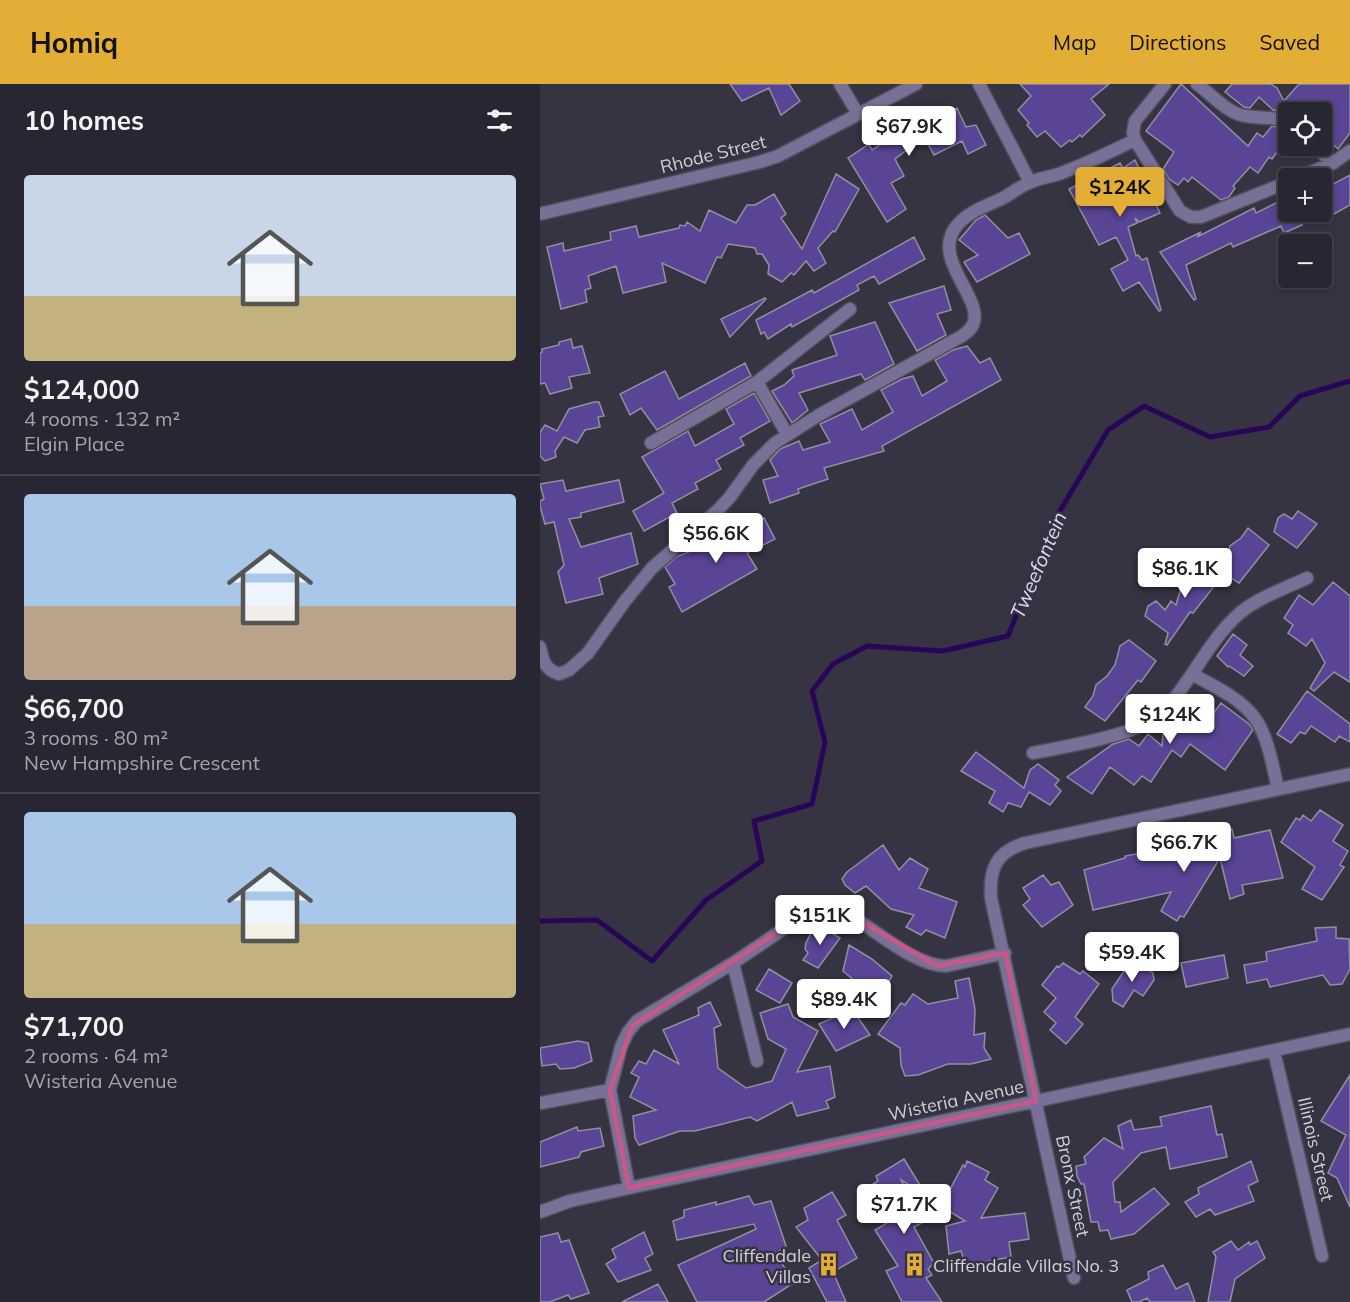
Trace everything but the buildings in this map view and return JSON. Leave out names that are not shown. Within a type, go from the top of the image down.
[{"type":"street","points":[[840,84],[858,114]]},
{"type":"street","name":"Rhode Street","points":[[540,213],[778,156],[916,84]]},
{"type":"street","points":[[979,84],[1030,182]]},
{"type":"street","points":[[1165,84],[1135,121],[1133,133],[1135,140],[1180,211],[1191,217],[1201,217],[1278,186]]},
{"type":"street","points":[[1197,84],[1231,110],[1244,116],[1269,117],[1278,120]]},
{"type":"street","points":[[540,647],[544,664],[548,669],[559,674],[569,670],[588,653],[652,568],[705,523],[730,497],[764,452],[819,415],[962,336],[970,329],[974,323],[973,311],[950,256],[949,244],[960,222],[975,211],[1030,182],[1063,173],[1135,140]]},
{"type":"street","points":[[1321,168],[1350,151]]},
{"type":"street","points":[[1325,156],[1333,163]]},
{"type":"street","points":[[651,443],[757,382],[850,309]]},
{"type":"street","points":[[757,382],[788,434]]},
{"type":"street","points":[[1033,753],[1131,730],[1156,719],[1225,629],[1241,612],[1307,578]]},
{"type":"street","points":[[1192,674],[1238,701],[1255,718],[1269,754],[1278,789]]},
{"type":"street","name":"Bronx Street","points":[[1074,1278],[1005,953],[991,898],[990,885],[995,862],[1013,847],[1350,774]]},
{"type":"street","points":[[628,1188],[610,1090],[621,1047],[632,1026],[809,912],[827,906],[847,912],[928,964],[946,966],[1005,953]]},
{"type":"street","points":[[733,963],[757,1061]]},
{"type":"street","name":"Wisteria Avenue","points":[[540,1212],[570,1201],[628,1188],[1350,1034]]},
{"type":"street","name":"Illinois Street","points":[[1274,1050],[1322,1256]]},
{"type":"street","points":[[542,1103],[610,1090]]},
{"type":"street","name":"Wisteria Avenue","points":[[540,1203],[570,1201]]},
{"type":"highlighted area","points":[[827,906],[840,909],[937,966],[1005,953],[1036,1101],[629,1188],[610,1090],[632,1026],[809,912]]},
{"type":"waterway","name":"Tweefontein","points":[[540,921],[597,920],[652,961],[706,900],[762,861],[754,821],[812,804],[825,742],[812,691],[833,664],[867,646],[943,651],[1008,636],[1054,521],[1108,430],[1144,406],[1210,437],[1269,427],[1300,396],[1350,381]]},
{"type":"place","name":"Cliffendale Villas","points":[[829,1265]]},
{"type":"place","name":"Cliffendale Villas No. 3","points":[[915,1265]]}]
